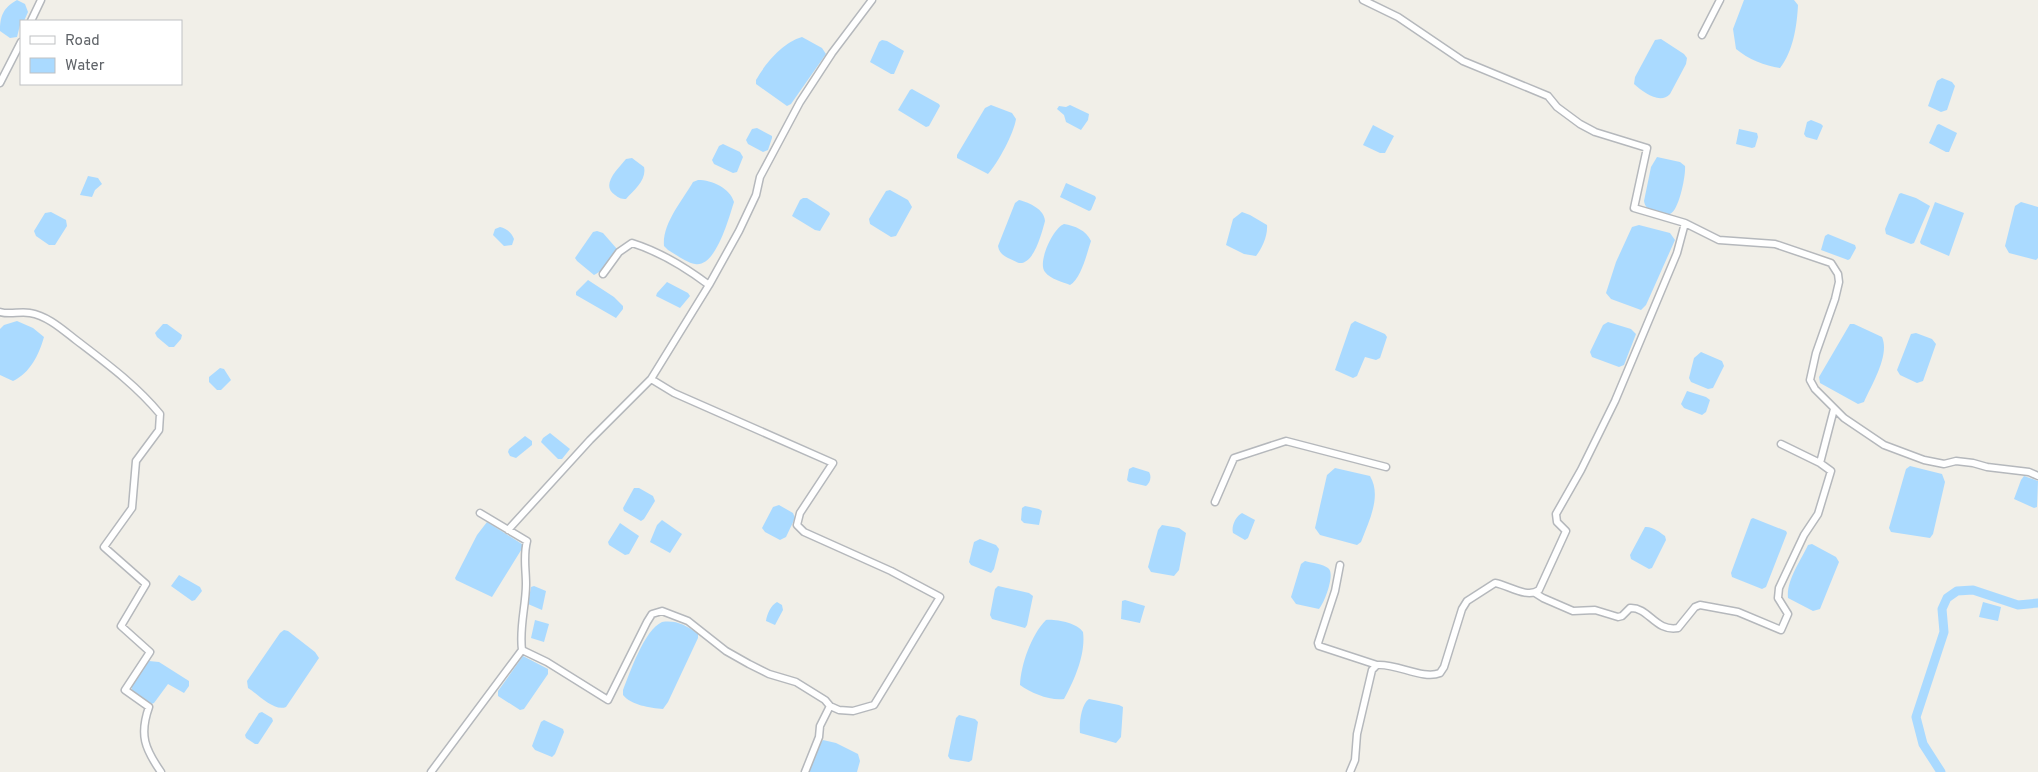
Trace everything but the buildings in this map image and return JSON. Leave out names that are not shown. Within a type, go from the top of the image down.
[{"type":"street","points":[[31,20],[40,0]]},
{"type":"street","points":[[508,530],[590,440],[651,379],[739,232],[756,195],[760,177],[800,102],[832,53],[872,0]]},
{"type":"street","points":[[1363,0],[1398,17],[1463,61],[1548,96],[1557,107],[1594,132],[1647,148],[1634,208],[1685,223],[1719,240],[1775,244],[1831,263],[1838,274],[1839,282],[1836,299],[1816,353],[1810,380],[1814,390],[1834,409],[1878,441],[1903,453],[1944,464],[1956,462],[1973,464],[2029,472],[2038,476]]},
{"type":"street","points":[[1702,35],[1720,0]]},
{"type":"street","points":[[0,83],[20,44]]},
{"type":"street","points":[[1535,593],[1543,582],[1566,531],[1557,522],[1556,514],[1581,470],[1615,401],[1677,253],[1685,223]]},
{"type":"street","points":[[602,274],[619,252],[632,243],[662,253],[693,272],[709,285]]},
{"type":"street","points":[[0,312],[6,314],[30,312],[51,321],[116,370],[147,397],[160,414],[158,430],[136,461],[132,508],[104,547],[146,584],[121,626],[150,652],[125,690],[149,707],[143,736],[149,754],[161,772]]},
{"type":"street","points":[[522,650],[547,662],[608,700],[647,622],[652,614],[662,611],[688,621],[726,651],[749,664],[769,674],[796,682],[825,700],[830,706],[839,710],[853,711],[874,705],[940,597],[891,571],[804,532],[798,526],[800,513],[833,463],[674,393],[651,379]]},
{"type":"street","points":[[1820,463],[1834,409]]},
{"type":"street","points":[[1214,502],[1234,458],[1286,440],[1386,467]]},
{"type":"street","points":[[1340,565],[1335,591],[1318,643],[1319,646],[1377,665],[1391,666],[1431,675],[1440,673],[1444,667],[1462,609],[1467,601],[1495,583],[1528,593],[1535,593],[1573,611],[1595,610],[1618,617],[1622,616],[1630,608],[1638,608],[1653,621],[1668,628],[1678,628],[1695,607],[1700,605],[1738,612],[1781,630],[1788,614],[1778,598],[1779,588],[1804,536],[1818,514],[1831,471],[1820,463],[1781,444]]},
{"type":"street","points":[[431,772],[522,650],[520,632],[526,585],[524,554],[526,541],[480,513]]},
{"type":"street","points":[[1350,772],[1355,760],[1357,734],[1372,670],[1377,665]]},
{"type":"street","points":[[805,772],[819,738],[820,726],[830,706]]},
{"type":"water","points":[[17,0],[25,4],[28,12],[24,20],[20,20],[17,37],[10,38],[0,31],[3,13],[8,6]]},
{"type":"water","points":[[1744,0],[1794,0],[1798,5],[1794,38],[1780,68],[1768,66],[1736,49],[1733,29]]},
{"type":"water","points":[[802,37],[822,48],[826,54],[791,104],[787,106],[756,84],[756,80],[775,54],[788,44]]},
{"type":"water","points":[[1661,39],[1687,58],[1686,64],[1670,94],[1666,97],[1657,98],[1647,94],[1634,84],[1635,77],[1655,40]]},
{"type":"water","points":[[882,40],[904,51],[894,74],[870,62],[879,42]]},
{"type":"water","points":[[1942,78],[1952,82],[1955,86],[1947,110],[1941,112],[1928,106],[1937,81]]},
{"type":"water","points":[[912,89],[940,106],[929,126],[926,127],[898,110]]},
{"type":"water","points":[[991,105],[1012,113],[1016,119],[1005,148],[988,174],[957,158],[957,155],[985,108]]},
{"type":"water","points":[[1070,105],[1089,114],[1088,120],[1081,130],[1066,122],[1064,115],[1057,109],[1059,106],[1066,107]]},
{"type":"water","points":[[1811,120],[1823,126],[1817,140],[1806,137],[1804,134],[1807,122]]},
{"type":"water","points":[[1939,124],[1957,133],[1949,152],[1929,143]]},
{"type":"water","points":[[1373,125],[1394,136],[1385,153],[1380,153],[1363,145]]},
{"type":"water","points":[[757,128],[772,136],[768,150],[763,152],[748,144],[746,140],[752,129]]},
{"type":"water","points":[[1739,129],[1757,133],[1758,137],[1755,147],[1736,144]]},
{"type":"water","points":[[723,144],[740,152],[743,157],[737,172],[733,173],[714,164],[712,160],[719,146]]},
{"type":"water","points":[[1657,157],[1680,162],[1685,166],[1679,200],[1670,214],[1651,210],[1646,207],[1644,201],[1651,167]]},
{"type":"water","points":[[632,158],[644,167],[644,176],[626,199],[621,199],[611,191],[609,187],[610,182],[615,172],[626,159]]},
{"type":"water","points":[[88,176],[98,178],[102,184],[95,190],[92,197],[80,195]]},
{"type":"water","points":[[698,180],[709,181],[725,189],[734,202],[725,229],[715,250],[702,263],[695,264],[668,250],[664,246],[664,238],[669,221],[693,182]]},
{"type":"water","points":[[1066,183],[1095,196],[1096,198],[1091,210],[1089,211],[1060,197]]},
{"type":"water","points":[[890,190],[908,200],[912,207],[896,236],[891,237],[870,224],[869,219],[886,191]]},
{"type":"water","points":[[1901,193],[1916,198],[1930,206],[1914,243],[1911,244],[1886,234],[1885,229]]},
{"type":"water","points":[[807,198],[829,212],[830,214],[820,231],[792,216],[800,200]]},
{"type":"water","points":[[1019,200],[1039,210],[1045,221],[1033,253],[1029,259],[1019,263],[1002,254],[998,246],[1015,203]]},
{"type":"water","points":[[1935,202],[1964,213],[1949,256],[1920,242]]},
{"type":"water","points":[[2021,202],[2038,207],[2038,258],[2036,260],[2009,253],[2005,246],[2015,206]]},
{"type":"water","points":[[51,212],[66,220],[67,226],[55,245],[49,245],[36,236],[34,231],[45,213]]},
{"type":"water","points":[[1242,212],[1267,225],[1264,242],[1256,256],[1244,254],[1226,245],[1233,219]]},
{"type":"water","points":[[1064,224],[1080,229],[1091,241],[1080,272],[1070,285],[1050,277],[1043,268],[1047,246],[1055,232]]},
{"type":"water","points":[[1639,225],[1670,233],[1675,240],[1646,305],[1641,310],[1611,299],[1606,293],[1616,262],[1632,227]]},
{"type":"water","points":[[500,227],[512,235],[514,239],[512,245],[504,246],[493,235],[495,229]]},
{"type":"water","points":[[593,232],[603,233],[617,249],[601,271],[594,275],[575,258]]},
{"type":"water","points":[[1828,234],[1855,245],[1856,248],[1850,259],[1848,260],[1821,250],[1825,236]]},
{"type":"water","points":[[588,280],[614,297],[623,306],[623,309],[616,318],[576,295],[576,292]]},
{"type":"water","points":[[667,282],[688,293],[690,296],[680,308],[656,296]]},
{"type":"water","points":[[17,321],[33,328],[44,337],[33,363],[19,378],[13,381],[0,375],[0,329],[4,325]]},
{"type":"water","points":[[1355,321],[1385,334],[1387,337],[1380,358],[1376,360],[1365,357],[1357,376],[1353,378],[1335,370],[1351,324]]},
{"type":"water","points":[[1608,322],[1631,329],[1636,334],[1624,365],[1619,367],[1592,357],[1590,352],[1603,325]]},
{"type":"water","points":[[163,324],[167,324],[182,335],[174,347],[169,347],[155,333]]},
{"type":"water","points":[[1850,324],[1854,324],[1882,337],[1884,344],[1882,361],[1875,378],[1864,402],[1858,404],[1820,383],[1819,377]]},
{"type":"water","points":[[1916,333],[1932,339],[1936,344],[1923,381],[1917,383],[1900,375],[1897,370],[1911,334]]},
{"type":"water","points":[[1701,352],[1722,361],[1724,366],[1713,388],[1708,389],[1691,382],[1689,378],[1694,358]]},
{"type":"water","points":[[220,368],[224,369],[231,380],[221,390],[217,390],[209,382],[209,377]]},
{"type":"water","points":[[1687,391],[1710,400],[1706,412],[1702,415],[1684,408],[1681,404]]},
{"type":"water","points":[[550,433],[570,449],[562,459],[558,459],[541,442]]},
{"type":"water","points":[[525,436],[532,441],[532,445],[516,458],[510,456],[509,449]]},
{"type":"water","points":[[1910,466],[1942,474],[1945,482],[1933,534],[1930,538],[1891,532],[1889,528],[1906,469]]},
{"type":"water","points":[[1133,467],[1149,472],[1150,480],[1146,486],[1127,480],[1129,469]]},
{"type":"water","points":[[1335,468],[1370,476],[1373,484],[1375,500],[1371,517],[1361,542],[1357,545],[1320,535],[1315,528],[1327,475]]},
{"type":"water","points":[[2024,476],[2038,481],[2037,507],[2034,508],[2014,499]]},
{"type":"water","points":[[634,488],[639,488],[653,496],[655,501],[641,521],[624,511],[623,508]]},
{"type":"water","points":[[779,505],[793,513],[795,518],[786,537],[780,540],[765,532],[762,528],[773,507]]},
{"type":"water","points":[[1025,506],[1042,511],[1039,525],[1024,523],[1021,520],[1022,508]]},
{"type":"water","points":[[1242,513],[1255,520],[1248,538],[1245,540],[1233,533],[1234,522]]},
{"type":"water","points":[[1753,518],[1787,533],[1766,587],[1762,589],[1732,577],[1731,573]]},
{"type":"water","points":[[662,520],[682,534],[670,553],[650,542],[657,525]]},
{"type":"water","points":[[487,522],[522,544],[523,547],[492,597],[455,578],[477,535]]},
{"type":"water","points":[[620,523],[639,536],[629,554],[625,555],[609,545],[608,542]]},
{"type":"water","points":[[1162,525],[1179,528],[1186,533],[1179,570],[1174,576],[1151,572],[1148,567],[1158,530]]},
{"type":"water","points":[[1645,527],[1658,531],[1665,536],[1666,540],[1652,568],[1649,569],[1631,559],[1630,555]]},
{"type":"water","points":[[980,539],[996,545],[999,549],[994,569],[991,573],[971,565],[969,562],[974,542]]},
{"type":"water","points":[[1812,544],[1836,557],[1839,562],[1820,609],[1813,611],[1788,598],[1789,585],[1795,571],[1808,545]]},
{"type":"water","points":[[1305,561],[1328,568],[1330,571],[1330,582],[1324,601],[1319,609],[1296,604],[1291,597],[1301,564]]},
{"type":"water","points":[[179,575],[200,587],[202,591],[195,600],[192,601],[171,586]]},
{"type":"water","points":[[534,586],[546,591],[542,610],[528,604],[531,587]]},
{"type":"water","points":[[998,586],[1029,593],[1033,596],[1025,628],[992,619],[990,615],[995,589]]},
{"type":"water","points":[[1125,600],[1145,606],[1140,623],[1121,619],[1122,601]]},
{"type":"water","points":[[777,602],[782,605],[783,610],[775,625],[766,621],[770,610]]},
{"type":"water","points":[[1983,602],[2001,607],[1998,621],[1979,617]]},
{"type":"water","points":[[535,620],[549,624],[544,642],[531,638]]},
{"type":"water","points":[[1046,620],[1066,622],[1076,626],[1083,632],[1081,658],[1072,684],[1064,699],[1041,696],[1020,685],[1022,669],[1031,642]]},
{"type":"water","points":[[662,622],[681,624],[698,634],[698,638],[663,709],[636,704],[623,695],[623,690],[638,653],[649,634]]},
{"type":"water","points":[[284,630],[315,652],[319,658],[286,707],[281,708],[266,702],[248,688],[247,681]]},
{"type":"water","points":[[523,656],[548,669],[548,674],[524,709],[520,710],[498,696],[498,691]]},
{"type":"water","points":[[149,661],[159,662],[189,681],[189,686],[184,693],[168,684],[154,703],[149,705],[132,691],[132,686]]},
{"type":"water","points":[[1089,699],[1123,707],[1121,737],[1116,743],[1080,733],[1082,710]]},
{"type":"water","points":[[262,712],[272,718],[273,721],[258,744],[255,744],[246,738],[245,735],[259,713]]},
{"type":"water","points":[[959,715],[975,719],[978,722],[972,760],[969,762],[950,759],[948,756],[956,718]]},
{"type":"water","points":[[544,720],[563,729],[564,732],[552,757],[535,750],[532,746],[541,722]]},
{"type":"water","points":[[823,740],[836,743],[858,754],[860,761],[857,772],[808,772]]},
{"type":"waterway","points":[[1941,772],[1923,744],[1916,717],[1944,632],[1942,609],[1947,598],[1957,591],[1973,590],[2018,605],[2038,603]]}]
